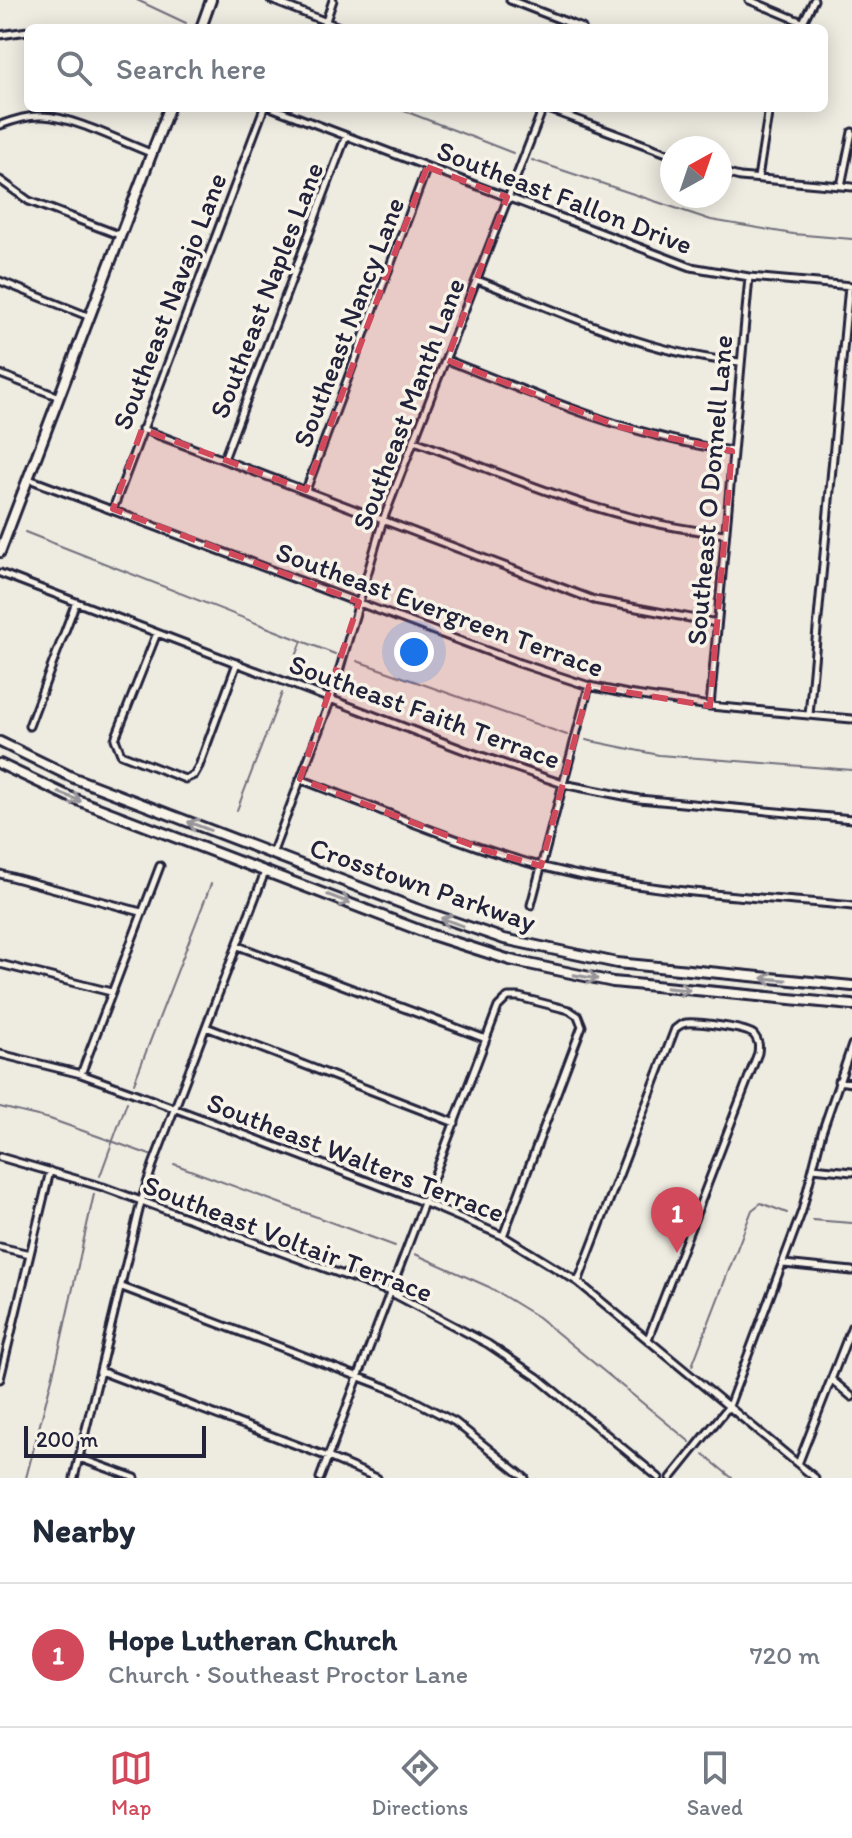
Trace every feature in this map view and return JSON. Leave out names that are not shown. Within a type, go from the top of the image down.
[{"type":"main road","points":[[202,24],[211,0]]},
{"type":"main road","points":[[0,552],[167,112]]},
{"type":"main road","name":"Crosstown Parkway","points":[[0,742],[74,778],[490,935],[617,963],[852,986]]},
{"type":"main road","name":"Crosstown Parkway","points":[[0,764],[72,798],[478,951],[555,971],[625,983],[852,1005]]},
{"type":"main road","points":[[401,923],[404,912],[414,908]]},
{"type":"main road","points":[[719,993],[729,984],[728,974]]},
{"type":"street","points":[[271,0],[333,24]]},
{"type":"street","points":[[326,21],[333,0]]},
{"type":"street","points":[[510,0],[572,24]]},
{"type":"street","points":[[749,0],[799,24]]},
{"type":"street","points":[[802,24],[814,0]]},
{"type":"street","points":[[0,35],[24,32]]},
{"type":"street","name":"Southeast Navajo Lane","points":[[113,509],[262,112]]},
{"type":"street","name":"Southeast Fallon Drive","points":[[283,112],[691,267],[749,277],[851,286]]},
{"type":"street","name":"Southeast Manth Lane","points":[[272,854],[331,699],[383,520],[542,112]]},
{"type":"street","points":[[555,112],[660,151]]},
{"type":"street","points":[[758,178],[768,112]]},
{"type":"street","points":[[0,125],[15,119],[43,116],[65,121],[151,153]]},
{"type":"street","points":[[841,186],[852,132]]},
{"type":"street","name":"Southeast Naples Lane","points":[[224,459],[346,136]]},
{"type":"street","name":"Southeast Nancy Lane","points":[[306,490],[427,167]]},
{"type":"street","points":[[732,175],[852,187]]},
{"type":"street","points":[[0,180],[29,201],[119,235]]},
{"type":"street","name":"Southeast O Donnell Lane","points":[[710,706],[749,277]]},
{"type":"street","points":[[477,280],[663,350],[708,360],[740,362]]},
{"type":"street","points":[[0,281],[90,317]]},
{"type":"street","points":[[809,715],[851,286]]},
{"type":"street","points":[[447,360],[620,427],[686,445],[732,451]]},
{"type":"street","points":[[0,374],[59,397]]},
{"type":"street","points":[[142,429],[594,600],[717,623]]},
{"type":"street","points":[[415,441],[607,513],[678,530],[725,534]]},
{"type":"street","name":"Southeast Evergreen Terrace","points":[[29,479],[519,663],[589,686],[710,706],[852,719]]},
{"type":"street","name":"Southeast Faith Terrace","points":[[0,573],[464,750],[563,784],[639,799],[852,819]]},
{"type":"street","points":[[29,726],[76,602]]},
{"type":"street","points":[[157,633],[115,739],[121,754],[185,779],[194,775],[199,766],[237,663]]},
{"type":"street","points":[[531,905],[589,686]]},
{"type":"street","points":[[300,779],[484,850],[541,866],[599,879],[852,906]]},
{"type":"street","points":[[81,1074],[160,866]]},
{"type":"street","points":[[74,1478],[141,1202],[266,872]]},
{"type":"street","points":[[0,874],[141,912]]},
{"type":"street","points":[[238,946],[486,1039]]},
{"type":"street","points":[[0,964],[111,992]]},
{"type":"street","points":[[320,1478],[486,1039],[503,1000],[513,996],[574,1013],[581,1021],[581,1031],[503,1236]]},
{"type":"street","points":[[578,1282],[673,1034],[686,1023],[749,1031],[756,1038],[759,1048],[648,1339]]},
{"type":"street","points":[[206,1027],[455,1124]]},
{"type":"street","points":[[671,1478],[729,1406],[784,1264],[838,1081],[852,1045]]},
{"type":"street","name":"Southeast Walters Terrace","points":[[0,1054],[81,1074],[176,1108],[423,1202],[503,1236],[578,1282],[815,1478]]},
{"type":"street","points":[[838,1081],[852,1083]]},
{"type":"street","name":"Southeast Voltair Terrace","points":[[0,1157],[141,1202],[390,1292],[488,1344],[537,1377],[659,1478]]},
{"type":"street","points":[[813,1168],[852,1172]]},
{"type":"street","points":[[0,1379],[50,1171]]},
{"type":"street","points":[[0,1247],[30,1254]]},
{"type":"street","points":[[784,1264],[852,1271]]},
{"type":"street","points":[[122,1287],[396,1391],[455,1422],[525,1478]]},
{"type":"street","points":[[798,1464],[852,1326]]},
{"type":"street","points":[[100,1371],[377,1478]]},
{"type":"street","points":[[832,1380],[852,1397]]},
{"type":"street","points":[[79,1458],[135,1478]]},
{"type":"highlighted area","points":[[427,167],[507,197],[447,360],[620,427],[732,451],[710,706],[589,686],[541,866],[484,850],[300,779],[359,602],[113,509],[142,429],[306,490]]},
{"type":"waterway","points":[[137,0],[186,23]]},
{"type":"waterway","points":[[407,112],[513,153]]},
{"type":"waterway","points":[[532,160],[711,220],[793,234],[852,239]]},
{"type":"waterway","points":[[25,532],[335,654]]},
{"type":"waterway","points":[[291,669],[302,641]]},
{"type":"waterway","points":[[357,661],[567,735]]},
{"type":"waterway","points":[[237,810],[282,693]]},
{"type":"waterway","points":[[586,740],[659,755],[852,770]]},
{"type":"waterway","points":[[134,1083],[211,884]]},
{"type":"waterway","points":[[100,1176],[127,1102]]},
{"type":"waterway","points":[[0,1107],[50,1119],[150,1155]]},
{"type":"waterway","points":[[174,1164],[395,1246]]},
{"type":"waterway","points":[[26,1478],[58,1355],[94,1194]]},
{"type":"waterway","points":[[692,1366],[752,1210],[761,1203],[787,1213]]},
{"type":"waterway","points":[[812,1220],[852,1223]]},
{"type":"waterway","points":[[415,1254],[489,1287],[538,1317],[690,1442]]},
{"type":"waterway","points":[[704,1455],[732,1478]]},
{"type":"place","name":"Hope Lutheran Church","points":[[677,1253]]}]
